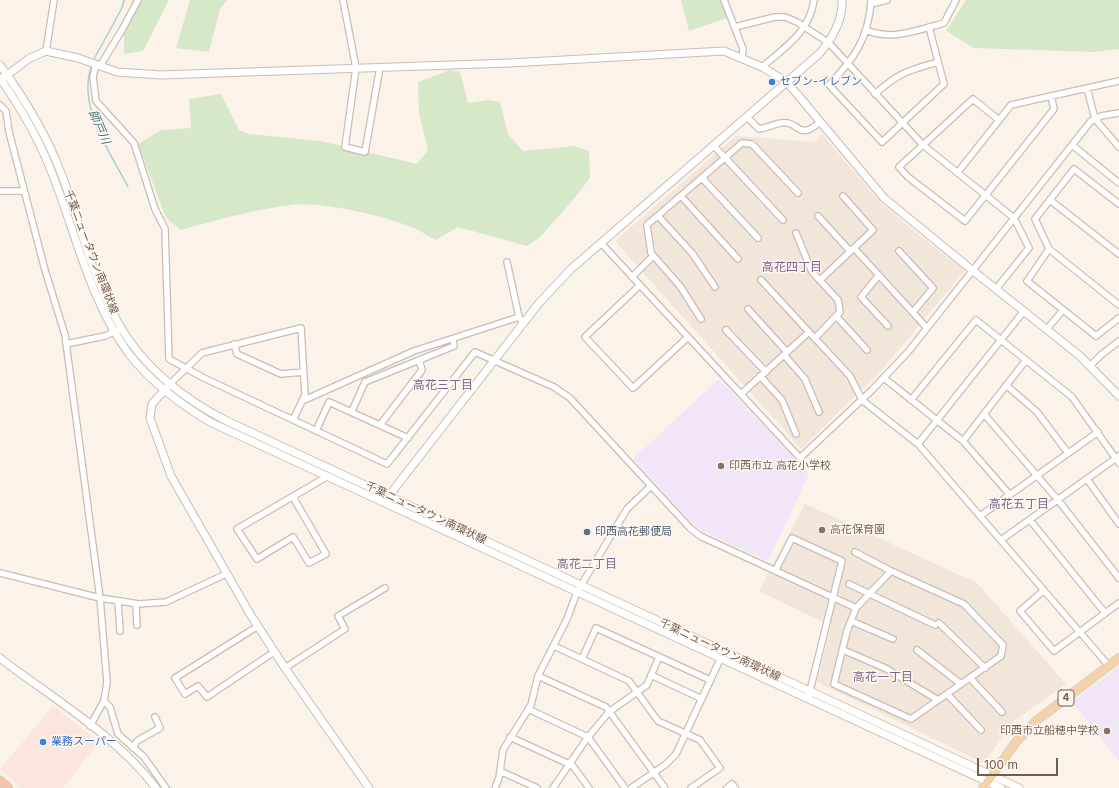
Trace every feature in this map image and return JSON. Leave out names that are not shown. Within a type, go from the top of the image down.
[{"type":"highway","points":[[0,781],[8,788]]},
{"type":"main road","name":"4","points":[[987,782],[1016,742],[1036,721],[1119,658]]},
{"type":"street","points":[[46,51],[54,0]]},
{"type":"street","points":[[138,0],[122,30],[98,65],[93,77],[96,101],[134,143],[155,209],[165,229],[169,359],[204,378],[387,464],[475,352],[562,392],[584,413],[690,528],[700,536],[833,599],[856,608]]},
{"type":"street","points":[[343,0],[356,68],[345,147],[365,152],[380,68]]},
{"type":"street","points":[[724,0],[743,49],[742,57]]},
{"type":"street","points":[[762,67],[805,28],[810,20],[814,0]]},
{"type":"street","points":[[387,499],[496,361],[521,320],[571,269],[819,54],[829,43],[838,26],[842,0]]},
{"type":"street","points":[[887,0],[871,2],[866,30],[859,48],[848,64],[828,85],[882,142],[944,84],[929,27]]},
{"type":"street","points":[[866,30],[880,34],[902,34],[944,23],[956,0]]},
{"type":"street","points":[[735,27],[779,17],[793,20],[829,43],[923,145],[1014,218],[1030,248],[996,289]]},
{"type":"street","points":[[2,78],[30,58],[46,51],[78,58],[117,72],[162,75],[510,63],[724,51],[742,57],[787,82],[884,198],[1090,365],[1119,396]]},
{"type":"street","points":[[875,94],[887,82],[905,71],[938,62]]},
{"type":"street","name":"千葉ニュータウン南環状線","points":[[0,65],[2,78],[20,108],[46,160],[97,298],[115,332],[130,355],[165,390],[190,411],[210,422],[328,476],[387,499]]},
{"type":"street","name":"千葉ニュータウン南環状線","points":[[2,78],[37,121],[46,140],[60,172],[104,296],[122,328],[137,350],[170,384],[213,414],[387,499],[809,695],[1000,788]]},
{"type":"street","points":[[958,172],[1011,105],[1119,81]]},
{"type":"street","points":[[1086,88],[1095,119],[1118,144]]},
{"type":"street","points":[[999,120],[973,99],[899,168],[908,177],[965,221],[1054,109],[1051,96]]},
{"type":"street","points":[[0,105],[6,111],[9,132],[24,191],[66,344],[100,598],[107,682],[104,701],[90,726]]},
{"type":"street","points":[[601,243],[800,458],[884,378],[927,328],[972,270],[1095,119],[1119,113]]},
{"type":"street","points":[[747,117],[759,128],[767,128],[781,123],[791,124],[806,131],[811,130],[820,122]]},
{"type":"street","points":[[701,319],[680,286],[651,253],[647,225],[742,143],[752,144],[798,193]]},
{"type":"street","points":[[714,146],[783,220]]},
{"type":"street","points":[[1072,146],[1119,183]]},
{"type":"street","points":[[1119,204],[1074,169],[1035,219],[1050,249],[1119,305]]},
{"type":"street","points":[[702,178],[758,238]]},
{"type":"street","points":[[0,191],[24,191]]},
{"type":"street","points":[[681,196],[738,259]]},
{"type":"street","points":[[820,280],[872,230],[842,196]]},
{"type":"street","points":[[1050,200],[1119,254]]},
{"type":"street","points":[[658,216],[692,253],[714,287]]},
{"type":"street","points":[[818,216],[879,275],[927,328]]},
{"type":"street","points":[[796,233],[812,272],[838,300],[840,312],[815,338]]},
{"type":"street","points":[[1050,249],[1027,280],[1096,336],[1119,318]]},
{"type":"street","points":[[899,251],[933,288],[913,312]]},
{"type":"street","points":[[632,277],[653,256]]},
{"type":"street","points":[[507,262],[521,320]]},
{"type":"street","points":[[879,275],[861,297],[888,326]]},
{"type":"street","points":[[761,280],[850,376],[862,400],[918,444],[1109,666]]},
{"type":"street","points":[[640,285],[585,337],[633,388],[688,337]]},
{"type":"street","points":[[748,309],[805,379],[819,412]]},
{"type":"street","points":[[1047,329],[1063,310]]},
{"type":"street","points":[[918,444],[1024,311]]},
{"type":"street","points":[[836,316],[867,350]]},
{"type":"street","points":[[302,401],[414,351],[521,320]]},
{"type":"street","points":[[911,400],[976,320],[1072,397],[1118,459],[1087,479],[1001,540]]},
{"type":"street","points":[[66,344],[105,336],[122,328]]},
{"type":"street","points":[[293,420],[305,395],[301,328],[202,352],[152,404],[150,418],[171,476],[226,574],[274,652],[369,788]]},
{"type":"street","points":[[726,330],[766,372]]},
{"type":"street","points":[[741,394],[809,332]]},
{"type":"street","points":[[352,411],[365,382],[454,346],[453,339]]},
{"type":"street","points":[[1090,365],[1119,341]]},
{"type":"street","points":[[234,344],[237,354],[281,374],[303,372]]},
{"type":"street","points":[[380,425],[422,370],[419,360]]},
{"type":"street","points":[[963,441],[1026,360]]},
{"type":"street","points":[[760,376],[782,400],[796,434]]},
{"type":"street","points":[[884,378],[963,441],[1010,496]]},
{"type":"street","points":[[1006,386],[1037,412],[1068,453]]},
{"type":"street","points":[[316,431],[329,402],[352,411],[408,438]]},
{"type":"street","points":[[984,414],[1058,500],[1119,578]]},
{"type":"street","points":[[980,516],[1098,432]]},
{"type":"street","points":[[293,497],[326,554],[309,563],[294,537],[257,560],[238,529],[328,476]]},
{"type":"street","points":[[1087,479],[1119,524]]},
{"type":"street","points":[[495,788],[500,771],[503,750],[534,697],[538,676],[567,619],[579,589],[627,509],[651,486]]},
{"type":"street","points":[[1030,520],[1105,613]]},
{"type":"street","points":[[775,571],[792,538],[842,561],[809,695]]},
{"type":"street","points":[[855,552],[891,571],[964,604],[1003,645],[1001,656],[911,719],[834,684],[856,608],[891,571]]},
{"type":"street","points":[[0,573],[100,598],[136,604],[166,602],[226,574]]},
{"type":"street","points":[[849,584],[937,624],[985,668]]},
{"type":"street","points":[[285,668],[345,630],[338,616],[385,588]]},
{"type":"street","points":[[1044,590],[1020,611],[1054,651],[1119,603]]},
{"type":"street","points":[[118,601],[120,631]]},
{"type":"street","points":[[136,604],[137,625]]},
{"type":"street","points":[[851,621],[893,639]]},
{"type":"street","points":[[258,626],[175,678],[185,694],[198,686],[207,697],[274,652]]},
{"type":"street","points":[[582,659],[596,628],[710,680]]},
{"type":"street","points":[[554,646],[629,681],[658,720],[700,740],[720,768],[691,788]]},
{"type":"street","points":[[843,650],[885,668],[938,700]]},
{"type":"street","points":[[917,650],[961,684]]},
{"type":"street","points":[[631,788],[654,773],[672,758],[686,734],[722,654]]},
{"type":"street","points":[[553,788],[588,736],[610,712],[647,685],[660,657]]},
{"type":"street","points":[[0,658],[127,755],[156,788]]},
{"type":"street","points":[[538,676],[606,707],[665,788]]},
{"type":"street","points":[[651,676],[702,699]]},
{"type":"street","points":[[970,678],[1002,712]]},
{"type":"street","points":[[947,694],[981,730]]},
{"type":"street","points":[[104,701],[110,708],[118,734],[144,757],[166,788]]},
{"type":"street","points":[[528,708],[588,736],[625,788]]},
{"type":"street","points":[[133,748],[137,742],[160,728],[155,717]]},
{"type":"street","points":[[510,737],[570,763],[589,788]]},
{"type":"street","points":[[500,771],[537,788]]},
{"type":"street","name":"千葉ニュータウン南環状線","points":[[987,782],[1018,788]]},
{"type":"street","points":[[727,788],[732,784],[735,788]]},
{"type":"shaded area","points":[[822,134],[879,201],[919,235],[965,270],[880,372],[801,449],[615,241],[736,136],[814,142]]},
{"type":"shaded area","name":"印西市立 高花小学校","points":[[719,379],[809,474],[768,561],[702,531],[693,524],[633,459]]},
{"type":"shaded area","points":[[805,504],[977,583],[1066,684],[1014,721],[984,763],[817,682],[831,626],[759,591]]},
{"type":"shaded area","name":"印西市立船穂中学校","points":[[1119,666],[1119,761],[1072,702]]},
{"type":"shaded area","points":[[53,706],[99,742],[63,788],[21,788],[0,769]]},
{"type":"green space","points":[[132,0],[169,0],[143,51],[124,54],[124,24]]},
{"type":"green space","points":[[190,0],[227,0],[220,9],[209,52],[176,48]]},
{"type":"green space","points":[[681,0],[720,0],[727,18],[689,31]]},
{"type":"green space","points":[[966,0],[1119,0],[1119,49],[1093,52],[974,48],[946,31]]},
{"type":"green space","points":[[450,70],[460,72],[468,103],[488,100],[500,102],[508,134],[523,151],[575,146],[589,151],[590,178],[573,200],[540,237],[527,246],[458,227],[436,240],[421,231],[385,218],[335,207],[304,204],[250,212],[181,230],[166,218],[138,144],[161,130],[191,128],[189,99],[221,94],[239,130],[249,134],[321,141],[417,164],[428,150],[419,113],[418,82]]},
{"type":"waterway","name":"師戸川","points":[[93,61],[122,8],[124,0]]},
{"type":"waterway","name":"師戸川","points":[[92,65],[88,80],[88,96],[92,112],[104,144],[128,187]]},
{"type":"place","name":"セブン-イレブン","points":[[772,82]]},
{"type":"place","name":"印西市立 高花小学校","points":[[721,466]]},
{"type":"place","name":"高花保育園","points":[[822,530]]},
{"type":"place","name":"印西高花郵便局","points":[[587,532]]},
{"type":"place","name":"印西市立船穂中学校","points":[[1107,731]]},
{"type":"place","name":"業務スーパー","points":[[43,742]]},
{"type":"district","name":"高花四丁目","points":[[792,267]]},
{"type":"district","name":"高花三丁目","points":[[443,385]]},
{"type":"district","name":"高花五丁目","points":[[1019,504]]},
{"type":"district","name":"高花二丁目","points":[[587,564]]},
{"type":"district","name":"高花一丁目","points":[[883,677]]}]
